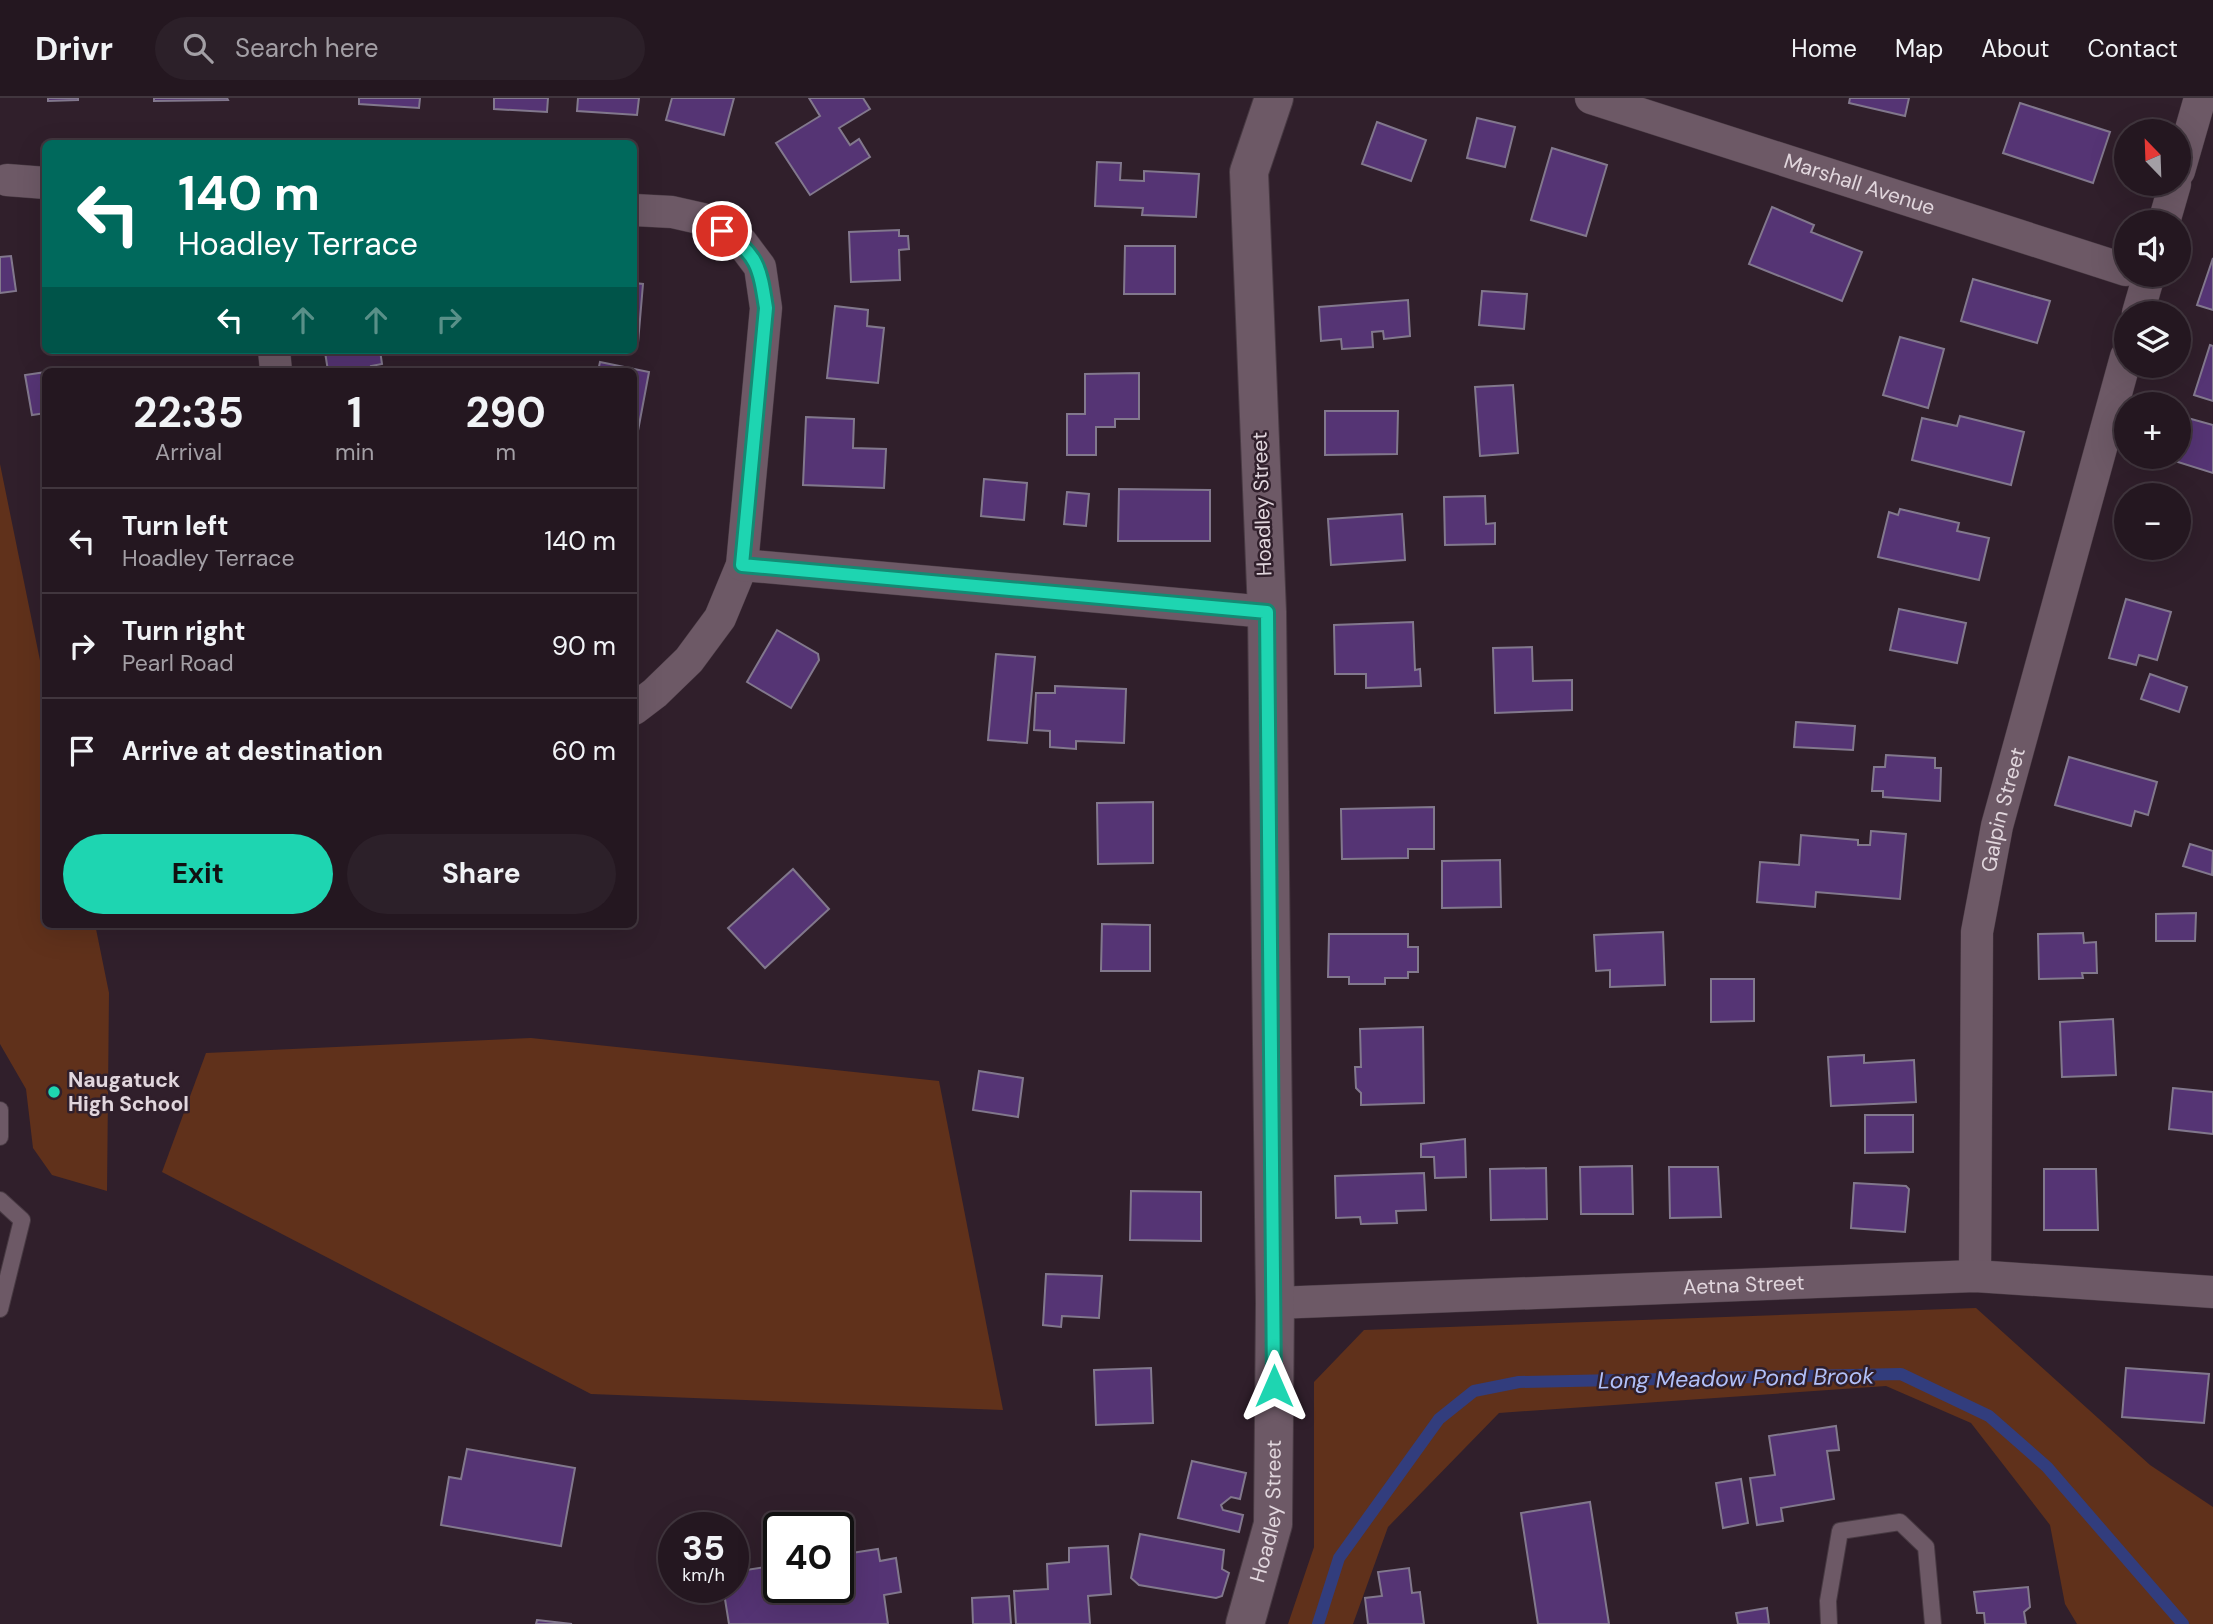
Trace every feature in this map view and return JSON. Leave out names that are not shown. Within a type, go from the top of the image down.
[{"type":"street","name":"Hoadley Street","points":[[1245,1624],[1273,1524],[1275,1303],[1267,612],[1249,172],[1274,98]]},
{"type":"street","name":"Marshall Avenue","points":[[1591,98],[2114,265]]},
{"type":"street","points":[[2191,129],[2200,98]]},
{"type":"street","points":[[7,180],[42,183]]},
{"type":"street","points":[[637,209],[672,212],[704,219],[741,243],[760,267],[766,308],[742,565],[720,618],[689,660],[637,707]]},
{"type":"street","name":"Galpin Street","points":[[1975,1276],[1977,932],[1997,826],[2120,378]]},
{"type":"street","points":[[742,565],[1267,612]]},
{"type":"street","name":"Aetna Street","points":[[1275,1303],[1975,1276],[2213,1292]]},
{"type":"lane","points":[[0,1110],[0,1137]]},
{"type":"lane","points":[[0,1200],[22,1220],[0,1308]]},
{"type":"lane","points":[[1829,1624],[1828,1601],[1840,1531],[1900,1522],[1926,1547],[1933,1624]]},
{"type":"shaded area","points":[[0,464],[42,670],[42,928],[96,928],[109,993],[107,1191],[52,1175],[33,1148],[26,1089],[0,1044]]},
{"type":"shaded area","points":[[531,1038],[939,1081],[1003,1410],[591,1394],[162,1172],[206,1053]]},
{"type":"shaded area","points":[[1976,1308],[2150,1465],[2213,1507],[2213,1624],[2077,1624],[2065,1604],[2050,1525],[1971,1423],[1886,1386],[1499,1413],[1388,1527],[1353,1624],[1288,1624],[1314,1547],[1314,1382],[1364,1330]]},
{"type":"building","points":[[48,98],[78,98],[78,100],[48,101]]},
{"type":"building","points":[[154,98],[227,98],[228,100],[154,101]]},
{"type":"building","points":[[359,98],[420,98],[419,108],[359,104]]},
{"type":"building","points":[[494,98],[548,98],[547,112],[494,109]]},
{"type":"building","points":[[578,98],[639,98],[637,115],[577,111]]},
{"type":"building","points":[[672,98],[734,98],[724,135],[666,120]]},
{"type":"building","points":[[809,98],[863,98],[870,109],[839,128],[850,145],[859,139],[870,157],[810,195],[776,143],[820,116]]},
{"type":"building","points":[[1850,98],[1909,98],[1905,116],[1849,103]]},
{"type":"building","points":[[2020,103],[2110,132],[2093,183],[2003,153]]},
{"type":"building","points":[[1477,118],[1515,127],[1505,167],[1467,158]]},
{"type":"building","points":[[1377,122],[1426,140],[1411,181],[1362,164]]},
{"type":"building","points":[[1552,148],[1607,165],[1586,236],[1531,220]]},
{"type":"building","points":[[1097,162],[1121,163],[1120,180],[1144,181],[1144,171],[1199,174],[1196,217],[1142,215],[1143,208],[1095,206]]},
{"type":"building","points":[[1772,207],[1814,225],[1811,232],[1862,252],[1842,301],[1749,264]]},
{"type":"building","points":[[899,230],[899,236],[908,236],[909,249],[899,250],[900,280],[851,282],[849,232]]},
{"type":"building","points":[[1125,246],[1175,246],[1175,294],[1124,294]]},
{"type":"building","points":[[11,256],[16,291],[0,293],[0,257]]},
{"type":"building","points":[[2213,258],[2213,310],[2197,305]]},
{"type":"building","points":[[1973,279],[2050,301],[2037,343],[1961,321]]},
{"type":"building","points":[[637,283],[643,284],[637,343]]},
{"type":"building","points":[[1482,291],[1527,294],[1524,329],[1479,325]]},
{"type":"building","points":[[1408,300],[1410,336],[1384,339],[1383,331],[1372,332],[1373,347],[1342,349],[1341,339],[1321,341],[1319,307]]},
{"type":"building","points":[[835,306],[868,310],[867,326],[884,328],[878,383],[827,378]]},
{"type":"building","points":[[1900,337],[1944,349],[1928,408],[1883,395]]},
{"type":"building","points":[[2210,345],[2213,346],[2213,401],[2194,395]]},
{"type":"building","points":[[325,354],[381,354],[382,364],[371,368],[328,368]]},
{"type":"building","points":[[600,362],[629,368],[599,368]]},
{"type":"building","points":[[637,370],[649,372],[637,436]]},
{"type":"building","points":[[42,373],[42,414],[32,415],[25,375]]},
{"type":"building","points":[[1139,373],[1139,419],[1115,419],[1115,427],[1096,427],[1096,455],[1067,455],[1067,414],[1085,414],[1085,374]]},
{"type":"building","points":[[1513,385],[1518,453],[1480,456],[1475,387]]},
{"type":"building","points":[[1325,411],[1398,411],[1397,454],[1325,455]]},
{"type":"building","points":[[1960,416],[2024,432],[2011,485],[1912,460],[1922,418],[1957,426]]},
{"type":"building","points":[[806,417],[854,419],[853,448],[886,449],[884,488],[803,485]]},
{"type":"building","points":[[2191,419],[2213,425],[2213,473],[2191,466]]},
{"type":"building","points":[[984,479],[1027,483],[1024,520],[981,516]]},
{"type":"building","points":[[1119,489],[1210,490],[1210,541],[1118,541]]},
{"type":"building","points":[[1067,492],[1089,494],[1086,526],[1064,524]]},
{"type":"building","points":[[1485,496],[1486,524],[1495,523],[1495,544],[1445,545],[1444,497]]},
{"type":"building","points":[[1900,509],[1959,523],[1957,531],[1989,538],[1979,580],[1878,557],[1889,512],[1898,515]]},
{"type":"building","points":[[1402,514],[1405,560],[1331,565],[1328,519]]},
{"type":"building","points":[[2126,599],[2171,612],[2157,660],[2139,655],[2136,665],[2109,658]]},
{"type":"building","points":[[1899,609],[1966,623],[1957,663],[1890,650]]},
{"type":"building","points":[[1413,622],[1415,670],[1420,669],[1421,686],[1366,688],[1366,674],[1335,674],[1334,625]]},
{"type":"building","points":[[777,630],[818,654],[819,660],[791,708],[747,682]]},
{"type":"building","points":[[1532,647],[1533,681],[1572,680],[1572,710],[1495,713],[1493,648]]},
{"type":"building","points":[[996,654],[1035,657],[1027,743],[988,740]]},
{"type":"building","points":[[2150,674],[2187,687],[2179,712],[2141,699]]},
{"type":"building","points":[[1055,686],[1126,689],[1124,743],[1076,741],[1076,749],[1050,747],[1050,731],[1034,730],[1036,693],[1055,693]]},
{"type":"building","points":[[1796,722],[1855,726],[1853,750],[1794,747]]},
{"type":"building","points":[[1886,755],[1935,758],[1935,768],[1941,768],[1940,801],[1883,797],[1883,791],[1872,791],[1874,767],[1885,767]]},
{"type":"building","points":[[2069,757],[2157,782],[2148,815],[2135,811],[2131,826],[2055,805]]},
{"type":"building","points":[[1153,802],[1153,863],[1098,864],[1097,803]]},
{"type":"building","points":[[1434,807],[1434,849],[1408,849],[1408,858],[1342,859],[1341,809]]},
{"type":"building","points":[[1871,831],[1906,834],[1900,899],[1816,892],[1815,907],[1757,902],[1760,862],[1799,865],[1801,835],[1858,840],[1858,845],[1870,845]]},
{"type":"building","points":[[2190,844],[2213,851],[2212,875],[2183,866]]},
{"type":"building","points":[[1500,860],[1501,907],[1442,908],[1442,861]]},
{"type":"building","points":[[793,869],[829,909],[765,968],[728,928]]},
{"type":"building","points":[[2196,913],[2195,941],[2156,941],[2156,914]]},
{"type":"building","points":[[1102,924],[1150,925],[1150,971],[1101,971]]},
{"type":"building","points":[[1663,932],[1665,985],[1610,987],[1610,970],[1596,971],[1594,935]]},
{"type":"building","points":[[2083,933],[2084,943],[2096,942],[2097,973],[2082,973],[2083,978],[2039,979],[2038,934]]},
{"type":"building","points":[[1329,934],[1408,934],[1408,947],[1418,947],[1418,972],[1408,972],[1408,978],[1385,978],[1385,984],[1349,984],[1349,977],[1328,977]]},
{"type":"building","points":[[1711,979],[1754,979],[1754,1021],[1711,1022]]},
{"type":"building","points":[[2113,1019],[2116,1075],[2062,1077],[2060,1022]]},
{"type":"building","points":[[1423,1027],[1424,1103],[1361,1105],[1361,1093],[1356,1088],[1355,1067],[1361,1067],[1360,1029]]},
{"type":"building","points":[[1864,1055],[1864,1063],[1914,1060],[1916,1102],[1831,1106],[1828,1057]]},
{"type":"building","points":[[979,1071],[1023,1078],[1018,1117],[973,1110]]},
{"type":"building","points":[[2173,1088],[2213,1092],[2213,1134],[2169,1129]]},
{"type":"building","points":[[1865,1115],[1913,1115],[1913,1152],[1865,1153]]},
{"type":"building","points":[[1465,1139],[1466,1177],[1435,1178],[1434,1157],[1421,1157],[1421,1144]]},
{"type":"building","points":[[1632,1166],[1633,1214],[1581,1214],[1580,1167]]},
{"type":"building","points":[[1669,1167],[1718,1167],[1721,1217],[1670,1218]]},
{"type":"building","points":[[1546,1168],[1547,1219],[1491,1220],[1490,1169]]},
{"type":"building","points":[[2044,1169],[2096,1169],[2098,1230],[2044,1230]]},
{"type":"building","points":[[1424,1173],[1426,1210],[1396,1211],[1397,1223],[1361,1224],[1360,1217],[1336,1218],[1335,1176]]},
{"type":"building","points":[[1854,1183],[1906,1186],[1909,1189],[1905,1232],[1851,1228]]},
{"type":"building","points":[[1131,1191],[1201,1192],[1201,1241],[1130,1240]]},
{"type":"building","points":[[1046,1274],[1102,1276],[1099,1318],[1062,1316],[1061,1327],[1043,1325]]},
{"type":"building","points":[[1151,1368],[1153,1423],[1096,1425],[1094,1370]]},
{"type":"building","points":[[2126,1368],[2209,1374],[2204,1423],[2122,1417]]},
{"type":"building","points":[[1836,1426],[1839,1450],[1827,1451],[1834,1499],[1781,1508],[1783,1521],[1757,1525],[1750,1478],[1775,1475],[1769,1436]]},
{"type":"building","points":[[467,1449],[575,1468],[561,1546],[441,1525],[449,1477],[461,1479]]},
{"type":"building","points":[[1192,1461],[1246,1473],[1240,1499],[1231,1497],[1221,1505],[1223,1510],[1243,1515],[1239,1532],[1178,1518]]},
{"type":"building","points":[[1741,1479],[1748,1523],[1723,1528],[1716,1483]]},
{"type":"building","points":[[1590,1502],[1609,1624],[1538,1624],[1521,1513]]},
{"type":"building","points":[[1140,1534],[1224,1550],[1222,1569],[1229,1573],[1222,1596],[1216,1598],[1139,1585],[1131,1578]]},
{"type":"building","points":[[1108,1546],[1111,1594],[1088,1596],[1090,1624],[1016,1624],[1014,1591],[1048,1589],[1047,1564],[1069,1562],[1069,1548]]},
{"type":"building","points":[[878,1549],[880,1561],[896,1558],[901,1592],[884,1595],[888,1624],[729,1624],[726,1603],[749,1603],[749,1570],[763,1567],[763,1603],[854,1603],[854,1553]]},
{"type":"building","points":[[1409,1568],[1412,1593],[1420,1592],[1424,1624],[1368,1624],[1365,1598],[1382,1596],[1378,1572]]},
{"type":"building","points":[[2028,1587],[2030,1607],[2024,1612],[2026,1624],[1985,1624],[1984,1613],[1977,1613],[1974,1592]]},
{"type":"building","points":[[1009,1596],[1011,1624],[973,1624],[972,1598]]},
{"type":"building","points":[[1767,1608],[1769,1624],[1738,1624],[1736,1613]]},
{"type":"building","points":[[537,1620],[572,1624],[536,1624]]},
{"type":"waterway","name":"Long Meadow Pond Brook","points":[[1318,1624],[1339,1558],[1439,1419],[1474,1391],[1519,1382],[1901,1374],[1989,1416],[2047,1467],[2183,1624]]},
{"type":"place","name":"Naugatuck High School","points":[[54,1092]]},
{"type":"route","points":[[722,231],[741,243],[760,267],[766,308],[742,565],[1267,612],[1274,1386]]}]
